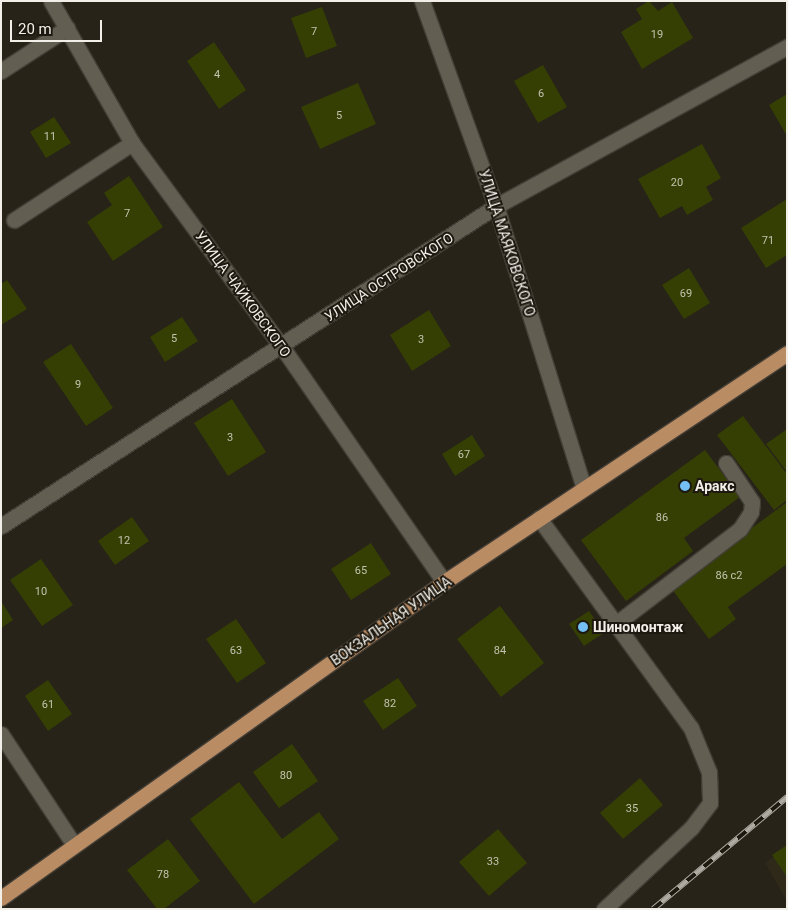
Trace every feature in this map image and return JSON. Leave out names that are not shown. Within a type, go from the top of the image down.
[{"type":"main road","name":"ВОКЗАЛЬНАЯ УЛИЦА","points":[[1,898],[73,843],[444,582],[787,353]]},
{"type":"street","name":"УЛИЦА ЧАЙКОВСКОГО","points":[[50,1],[132,143],[282,347],[444,582]]},
{"type":"street","name":"УЛИЦА МАЯКОВСКОГО","points":[[422,1],[496,206],[584,488]]},
{"type":"street","points":[[1,71],[67,28]]},
{"type":"street","name":"УЛИЦА ОСТРОВСКОГО","points":[[1,526],[282,347],[496,206],[787,47]]},
{"type":"street","points":[[14,220],[132,143]]},
{"type":"street","points":[[617,622],[740,528],[751,512],[752,502],[726,463]]},
{"type":"street","points":[[539,518],[617,622],[691,728],[708,772],[710,804],[691,828],[604,909]]},
{"type":"street","points":[[1,734],[73,843]]},
{"type":"shaded area","points":[[787,847],[787,901],[765,863]]},
{"type":"building","points":[[649,1],[658,11],[672,2],[693,38],[642,69],[621,32],[642,19],[636,9]]},
{"type":"building","points":[[322,7],[337,46],[306,58],[291,18]]},
{"type":"building","points":[[214,42],[246,90],[219,109],[187,61]]},
{"type":"building","points":[[543,65],[567,107],[538,123],[514,81]]},
{"type":"building","points":[[358,83],[376,124],[320,149],[301,107]]},
{"type":"building","points":[[787,94],[787,136],[769,105]]},
{"type":"building","points":[[54,117],[71,143],[46,158],[30,132]]},
{"type":"building","points":[[702,144],[721,178],[706,187],[713,200],[687,215],[682,206],[660,218],[638,179]]},
{"type":"building","points":[[129,176],[163,227],[113,261],[87,222],[112,205],[104,193]]},
{"type":"building","points":[[787,199],[787,255],[766,268],[741,228]]},
{"type":"building","points":[[689,268],[710,303],[684,319],[662,285]]},
{"type":"building","points":[[7,280],[27,309],[1,325],[1,284]]},
{"type":"building","points":[[429,310],[451,346],[412,371],[390,335]]},
{"type":"building","points":[[182,317],[198,341],[165,362],[150,337]]},
{"type":"building","points":[[71,344],[113,408],[86,426],[43,362]]},
{"type":"building","points":[[232,399],[266,452],[228,476],[194,423]]},
{"type":"building","name":"Аракс","points":[[743,416],[787,474],[787,500],[774,510],[717,435]]},
{"type":"building","points":[[787,429],[787,472],[766,444]]},
{"type":"building","points":[[472,435],[485,456],[455,476],[442,454]]},
{"type":"building","points":[[705,450],[740,497],[684,538],[693,551],[626,601],[581,540]]},
{"type":"building","points":[[787,502],[787,564],[728,607],[736,619],[709,639],[671,588]]},
{"type":"building","points":[[132,517],[149,541],[115,565],[98,541]]},
{"type":"building","points":[[371,543],[391,574],[351,600],[331,569]]},
{"type":"building","points":[[41,559],[73,605],[42,626],[10,580]]},
{"type":"building","points":[[1,601],[13,620],[1,628]]},
{"type":"building","points":[[500,606],[544,663],[501,697],[457,639]]},
{"type":"building","points":[[589,611],[604,633],[584,646],[569,624]]},
{"type":"building","points":[[236,619],[266,663],[237,683],[206,639]]},
{"type":"building","points":[[398,678],[417,706],[383,730],[363,701]]},
{"type":"building","points":[[48,680],[72,714],[48,731],[25,696]]},
{"type":"building","points":[[292,744],[318,781],[279,808],[253,772]]},
{"type":"building","points":[[640,778],[663,805],[623,839],[600,813]]},
{"type":"building","points":[[239,782],[282,839],[319,812],[339,839],[254,904],[190,819]]},
{"type":"building","points":[[498,829],[527,863],[489,896],[459,862]]},
{"type":"building","points":[[168,839],[200,881],[164,909],[157,909],[127,870]]},
{"type":"building","points":[[787,845],[787,877],[772,855]]},
{"type":"railway","points":[[653,909],[787,797]]},
{"type":"place","name":"Аракс","points":[[685,486]]},
{"type":"place","name":"Шиномонтаж","points":[[583,627]]}]
